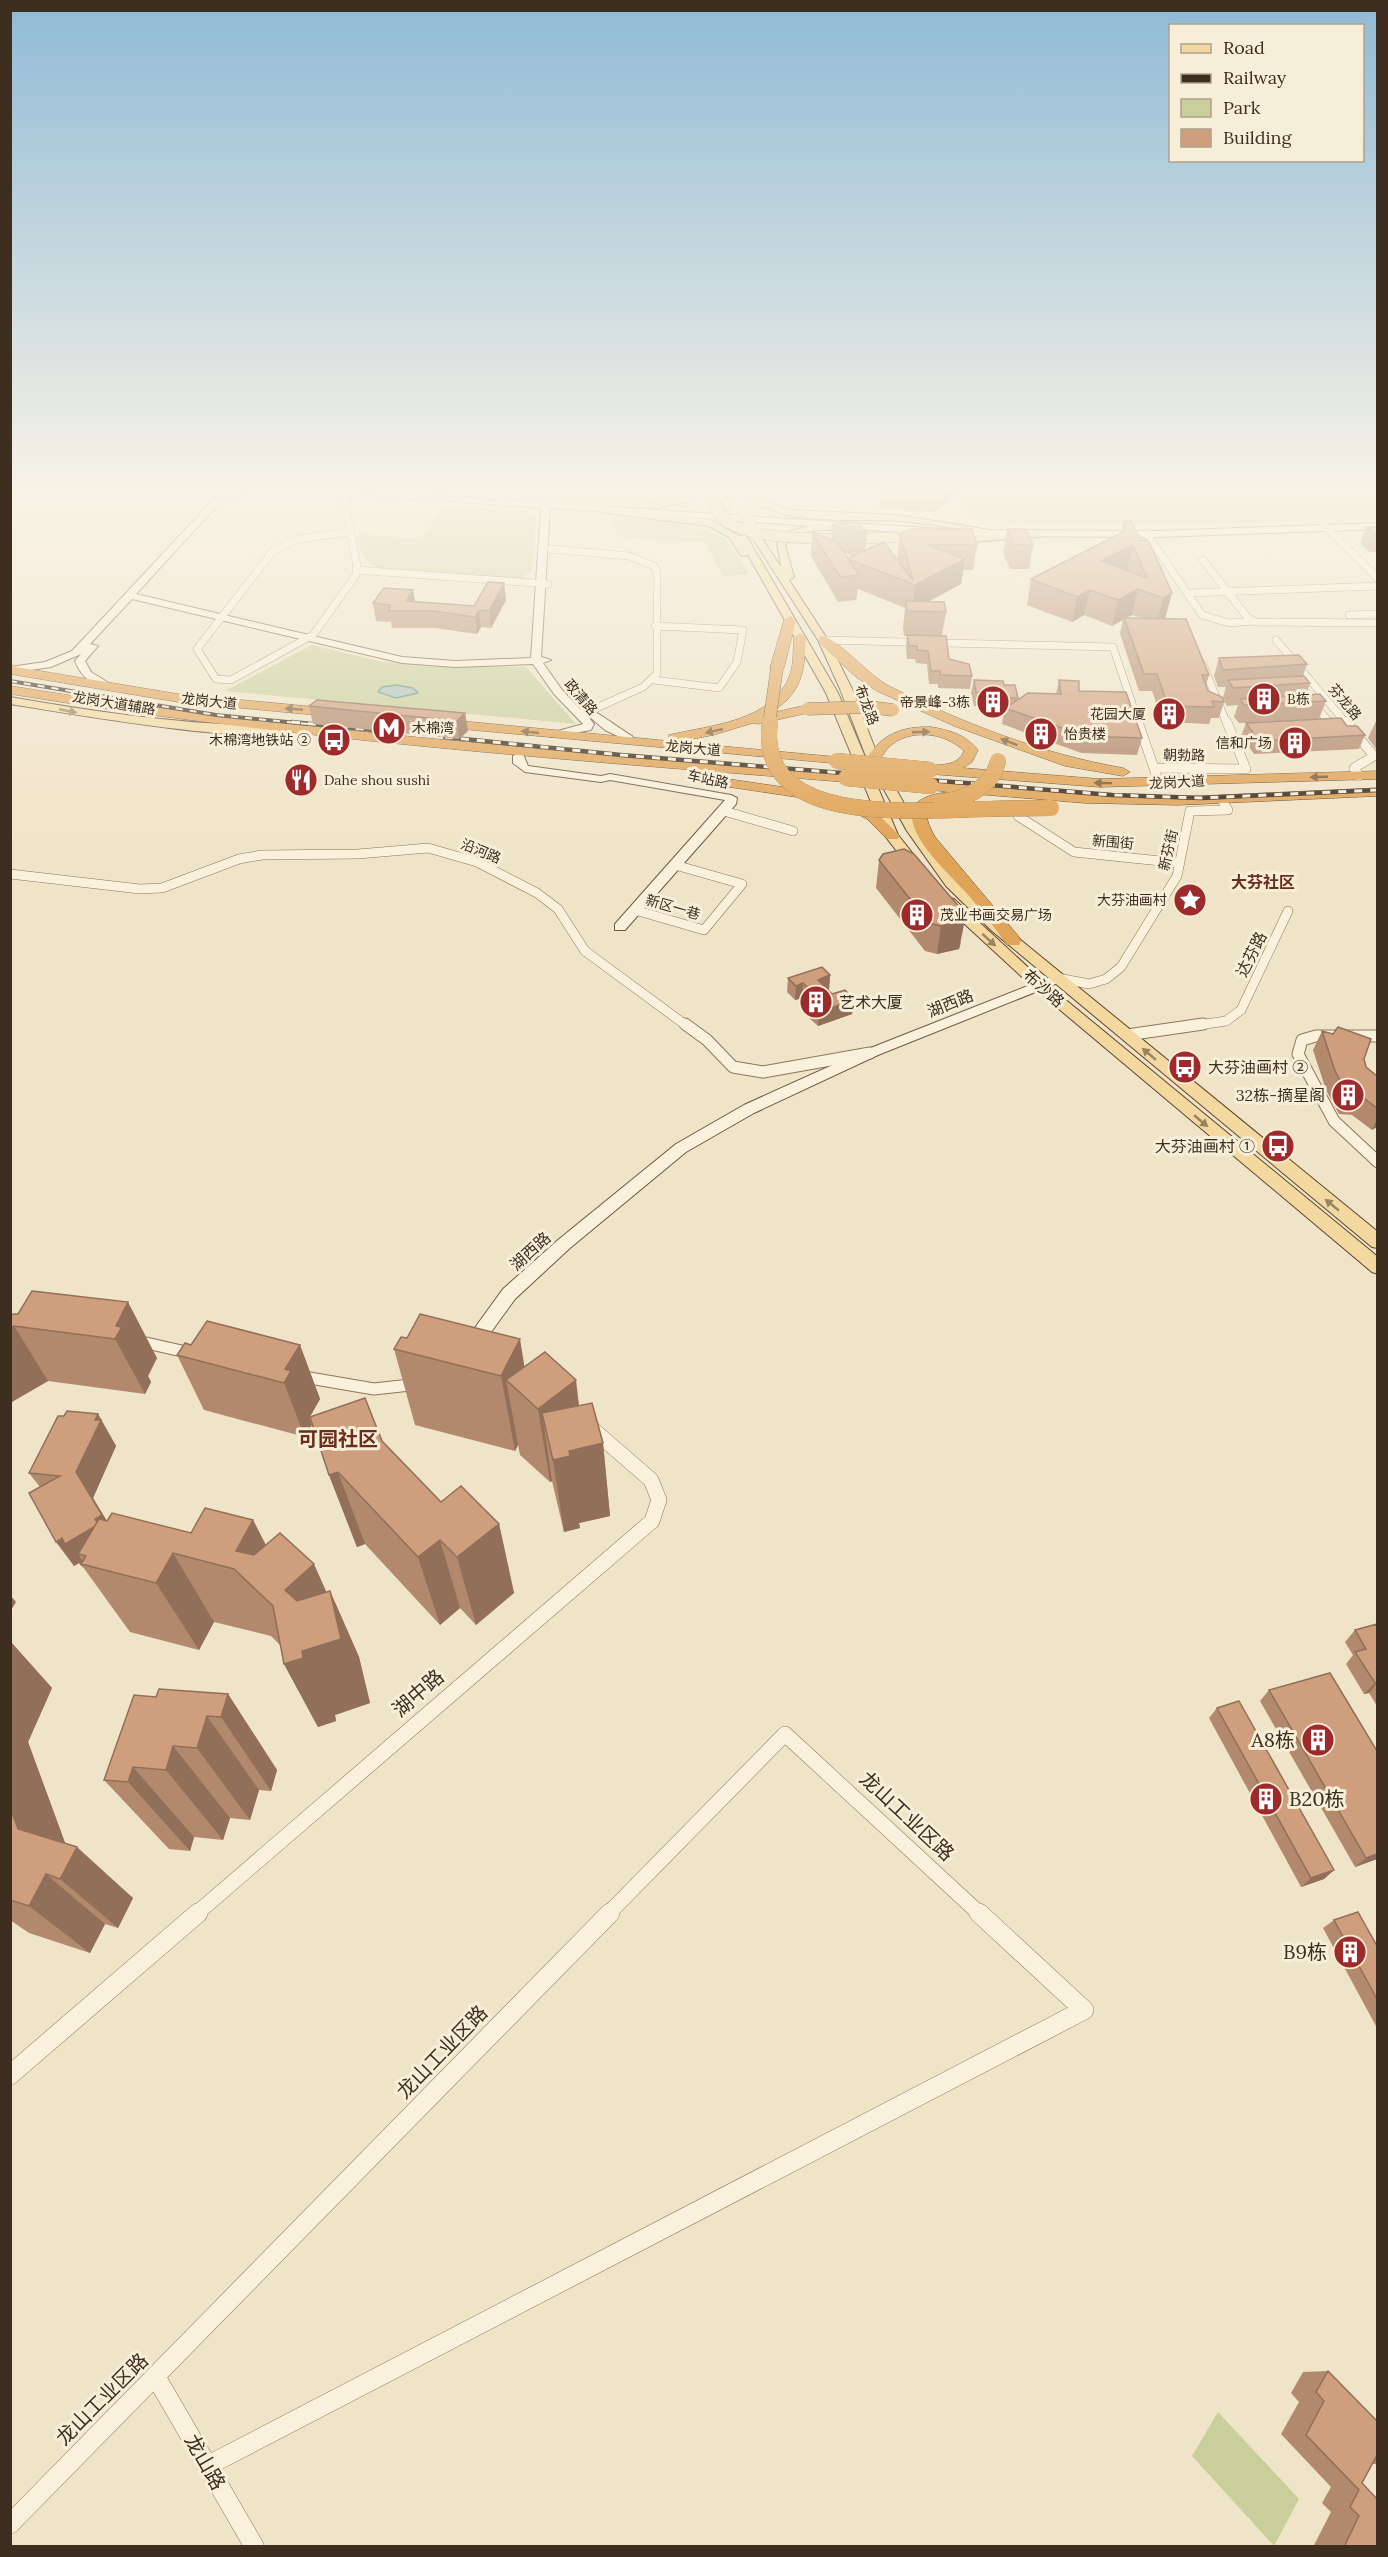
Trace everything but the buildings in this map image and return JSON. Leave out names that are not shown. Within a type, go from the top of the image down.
[{"type":"highway","points":[[790,620],[777,668],[767,742],[772,764],[783,777],[812,796],[842,807],[888,811],[1169,801]]},
{"type":"highway","points":[[738,725],[763,712],[786,695],[796,675],[800,637]]},
{"type":"highway","points":[[823,640],[861,674],[882,688],[958,723],[1070,763],[1110,771],[1155,771],[1231,779]]},
{"type":"highway","name":"龙岗大道","points":[[10,670],[178,698],[346,714]]},
{"type":"highway","name":"龙岗大道","points":[[10,690],[183,718],[285,730],[843,785],[931,786],[1085,799],[1169,801],[1377,792]]},
{"type":"highway","points":[[519,756],[719,772],[843,785],[914,804],[952,801],[980,789],[991,780],[997,771],[998,761],[987,741],[958,723],[869,707],[807,709],[697,735],[588,739]]},
{"type":"highway","name":"龙岗大道","points":[[426,721],[588,739],[1100,783],[1165,784],[1231,779],[1377,775]]},
{"type":"highway","points":[[873,759],[887,741],[909,733],[923,731],[945,734],[967,744],[971,750],[969,759],[959,766],[930,770]]},
{"type":"highway","points":[[458,747],[824,797],[852,805],[872,816],[892,836]]},
{"type":"highway","points":[[1013,941],[945,860],[919,819],[920,809],[926,803],[952,796],[1085,799]]},
{"type":"main road","points":[[10,670],[47,665],[76,653],[122,607]]},
{"type":"main road","points":[[108,687],[90,677],[80,661],[124,607]]},
{"type":"main road","points":[[190,607],[387,657],[428,663],[541,658],[543,607]]},
{"type":"main road","points":[[782,607],[800,637]]},
{"type":"main road","name":"布龙路","points":[[801,607],[823,640],[846,689],[873,759]]},
{"type":"main road","name":"布沙路","points":[[800,637],[832,693],[892,836],[910,860],[962,916],[1039,985],[1377,1267]]},
{"type":"main road","name":"政清路","points":[[541,658],[558,692],[585,714],[628,738]]},
{"type":"main road","name":"龙岗大道辅路","points":[[10,700],[144,723],[196,729],[285,730]]},
{"type":"main road","name":"政清路","points":[[555,735],[587,728],[589,724],[585,714]]},
{"type":"main road","name":"车站路","points":[[519,756],[519,763],[525,769],[601,779],[610,777],[731,798],[732,801],[724,811],[620,927]]},
{"type":"main road","name":"布沙路","points":[[873,759],[913,831],[951,883],[1013,941],[1377,1242]]},
{"type":"main road","name":"湖西路","points":[[485,1338],[509,1294],[564,1244],[681,1148],[748,1109],[873,1052],[1058,978]]},
{"type":"street","points":[[228,607],[197,649],[216,679],[225,682],[310,636],[332,607]]},
{"type":"street","points":[[654,680],[658,666],[656,607]]},
{"type":"street","points":[[1198,607],[1206,617],[1229,623],[1254,621],[1267,624],[1377,623]]},
{"type":"street","points":[[1242,607],[1254,621]]},
{"type":"street","points":[[1266,618],[1377,614]]},
{"type":"street","points":[[585,714],[654,680],[719,688],[737,662],[743,630],[655,626]]},
{"type":"street","points":[[823,640],[1113,647],[1155,771]]},
{"type":"street","name":"芬龙路","points":[[1276,640],[1346,724],[1376,756],[1354,768],[1359,776]]},
{"type":"street","name":"朝勃路","points":[[1155,771],[1246,770],[1203,665]]},
{"type":"street","points":[[1214,693],[1225,692]]},
{"type":"street","points":[[1308,697],[1328,725],[1346,724]]},
{"type":"street","points":[[1304,706],[1315,706]]},
{"type":"street","points":[[1222,712],[1234,711]]},
{"type":"street","points":[[1230,730],[1240,730]]},
{"type":"street","name":"新芬街","points":[[1058,978],[1089,984],[1106,979],[1121,967],[1177,876],[1190,812],[1228,810],[1222,800]]},
{"type":"street","points":[[724,811],[793,831]]},
{"type":"street","name":"新围街","points":[[1018,816],[1074,852],[1123,855],[1180,863]]},
{"type":"street","name":"沿河路","points":[[10,874],[140,889],[162,888],[239,859],[262,855],[357,854],[428,848],[477,862],[537,893],[558,909],[585,951],[707,1040],[733,1067],[763,1072],[873,1052]]},
{"type":"street","name":"新区一巷","points":[[635,910],[704,930],[742,884],[675,865]]},
{"type":"street","name":"达芬路","points":[[1127,1035],[1226,1021],[1241,1010],[1288,911]]},
{"type":"street","points":[[1377,1036],[1316,1036],[1302,1040],[1298,1054],[1334,1121],[1377,1162]]},
{"type":"street","points":[[122,1338],[214,1358]]},
{"type":"street","name":"湖西路","points":[[468,1347],[485,1338]]},
{"type":"street","points":[[283,1372],[364,1390],[398,1390],[427,1381]]},
{"type":"street","name":"湖中路","points":[[11,2071],[652,1521],[659,1500],[651,1480],[579,1418]]},
{"type":"street","name":"龙山工业区路","points":[[10,2524],[785,1734],[1084,2010],[207,2466]]},
{"type":"street","name":"龙山路","points":[[156,2377],[254,2547]]},
{"type":"green space","points":[[312,645],[384,662],[424,666],[526,667],[576,724],[225,691]]},
{"type":"green space","points":[[1218,2412],[1299,2499],[1274,2546],[1192,2456]]},
{"type":"water","points":[[396,685],[413,688],[418,693],[396,698],[378,692],[382,687]]},
{"type":"railway","points":[[10,681],[216,715],[308,724]]},
{"type":"railway","points":[[292,722],[394,732]]},
{"type":"railway","points":[[445,737],[621,755],[1112,795],[1202,798],[1378,790]]},
{"type":"place","name":"B栋","points":[[1264,699]]},
{"type":"place","name":"帝景峰-3栋","points":[[993,702]]},
{"type":"place","name":"花园大厦","points":[[1169,714]]},
{"type":"place","name":"木棉湾","points":[[389,728]]},
{"type":"place","name":"怡贵楼","points":[[1041,734]]},
{"type":"place","name":"木棉湾地铁站 ②","points":[[334,740]]},
{"type":"place","name":"信和广场","points":[[1295,743]]},
{"type":"place","name":"Dahe shou sushi","points":[[301,780]]},
{"type":"place","name":"大芬油画村","points":[[1190,900]]},
{"type":"place","name":"茂业书画交易广场","points":[[917,915]]},
{"type":"place","name":"艺术大厦","points":[[816,1002]]},
{"type":"place","name":"大芬油画村 ②","points":[[1185,1067]]},
{"type":"place","name":"32栋-摘星阁","points":[[1348,1095]]},
{"type":"place","name":"大芬油画村 ①","points":[[1278,1146]]},
{"type":"place","name":"A8栋","points":[[1318,1740]]},
{"type":"place","name":"B20栋","points":[[1266,1799]]},
{"type":"place","name":"B9栋","points":[[1350,1952]]},
{"type":"district","name":"大芬社区","points":[[1263,882]]},
{"type":"district","name":"可园社区","points":[[338,1439]]}]
